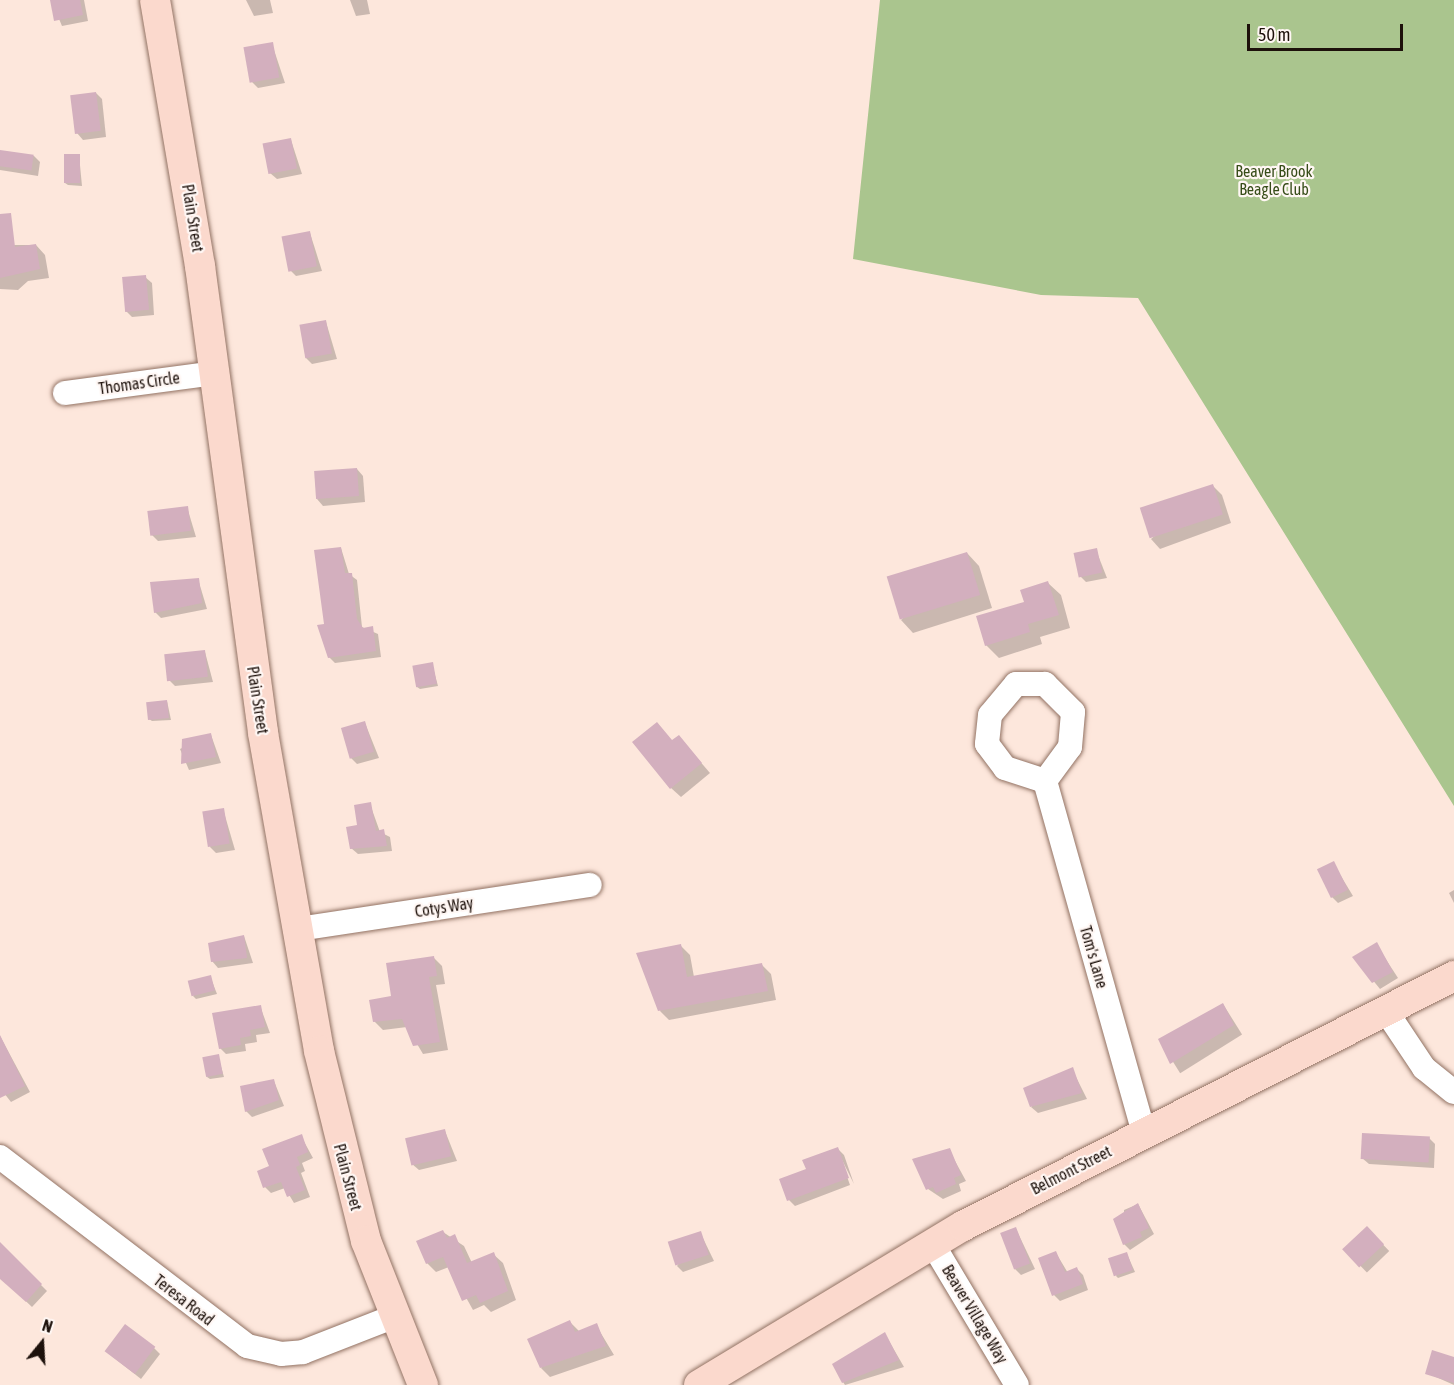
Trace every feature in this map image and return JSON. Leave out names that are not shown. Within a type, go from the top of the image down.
[{"type":"main road","name":"Plain Street","points":[[155,0],[214,373],[256,686],[298,929],[337,1134],[393,1317],[423,1385]]},
{"type":"main road","name":"Belmont Street","points":[[699,1385],[932,1243],[1144,1132],[1454,976]]},
{"type":"street","name":"Thomas Circle","points":[[65,393],[214,373]]},
{"type":"street","name":"Tom's Lane","points":[[1045,781],[1144,1132]]},
{"type":"street","name":"Cotys Way","points":[[298,929],[590,885]]},
{"type":"street","points":[[1386,1011],[1424,1068],[1454,1092]]},
{"type":"street","name":"Teresa Road","points":[[0,1157],[247,1346],[281,1354],[303,1352],[393,1317]]},
{"type":"street","name":"Beaver Village Way","points":[[932,1243],[1017,1385]]},
{"type":"green space","name":"Beaver Brook Beagle Club","points":[[880,0],[1454,0],[1454,806],[1138,298],[1041,295],[853,259]]},
{"type":"building","points":[[50,0],[80,0],[83,15],[54,21]]},
{"type":"building","points":[[273,42],[279,77],[250,83],[243,47]]},
{"type":"building","points":[[96,92],[101,131],[75,134],[70,95]]},
{"type":"building","points":[[291,138],[297,168],[268,174],[263,144]]},
{"type":"building","points":[[0,150],[34,155],[31,171],[0,166]]},
{"type":"building","points":[[64,154],[80,154],[80,183],[64,183]]},
{"type":"building","points":[[11,213],[15,247],[36,244],[40,269],[0,278],[0,214]]},
{"type":"building","points":[[310,231],[317,266],[288,272],[282,237]]},
{"type":"building","points":[[146,275],[149,310],[125,312],[122,277]]},
{"type":"building","points":[[326,320],[332,353],[305,358],[299,325]]},
{"type":"building","points":[[357,468],[359,496],[316,499],[314,471]]},
{"type":"building","points":[[1213,484],[1223,514],[1150,538],[1140,508]]},
{"type":"building","points":[[188,506],[191,531],[150,536],[147,511]]},
{"type":"building","points":[[341,547],[345,573],[352,573],[357,619],[363,628],[373,626],[376,651],[328,658],[317,625],[324,624],[314,550]]},
{"type":"building","points":[[1097,548],[1102,572],[1079,577],[1074,553]]},
{"type":"building","points":[[967,552],[980,595],[900,620],[887,577]]},
{"type":"building","points":[[199,578],[202,603],[154,613],[150,582]]},
{"type":"building","points":[[1048,581],[1059,615],[1028,624],[1030,632],[985,646],[976,616],[1024,602],[1020,590]]},
{"type":"building","points":[[205,650],[208,677],[167,681],[164,654]]},
{"type":"building","points":[[433,662],[437,684],[416,687],[412,666]]},
{"type":"building","points":[[167,700],[169,718],[148,720],[146,702]]},
{"type":"building","points":[[365,721],[374,752],[350,759],[341,728]]},
{"type":"building","points":[[657,722],[672,740],[679,735],[702,763],[670,789],[632,742]]},
{"type":"building","points":[[211,733],[216,757],[181,764],[182,739]]},
{"type":"building","points":[[371,802],[376,831],[384,829],[387,846],[350,849],[346,827],[357,825],[354,805]]},
{"type":"building","points":[[224,808],[230,844],[208,847],[202,811]]},
{"type":"building","points":[[1334,861],[1348,890],[1331,898],[1317,869]]},
{"type":"building","points":[[244,935],[247,958],[211,962],[208,943]]},
{"type":"building","points":[[1377,942],[1393,972],[1372,983],[1352,957]]},
{"type":"building","points":[[681,944],[687,977],[762,963],[768,991],[658,1011],[636,953]]},
{"type":"building","points":[[434,956],[437,976],[429,977],[440,1042],[413,1046],[402,1019],[373,1022],[369,1000],[391,996],[386,963]]},
{"type":"building","points":[[211,975],[215,991],[192,996],[188,981]]},
{"type":"building","points":[[1223,1003],[1234,1025],[1170,1064],[1158,1039]]},
{"type":"building","points":[[261,1005],[265,1027],[250,1030],[251,1036],[240,1038],[241,1045],[219,1049],[212,1013]]},
{"type":"building","points":[[0,1035],[25,1086],[0,1098]]},
{"type":"building","points":[[219,1054],[223,1074],[206,1077],[202,1057]]},
{"type":"building","points":[[1073,1067],[1082,1093],[1030,1107],[1023,1088]]},
{"type":"building","points":[[274,1079],[279,1100],[245,1112],[240,1086]]},
{"type":"building","points":[[445,1129],[451,1156],[411,1166],[405,1138]]},
{"type":"building","points":[[1362,1133],[1430,1137],[1429,1163],[1361,1159]]},
{"type":"building","points":[[302,1134],[308,1152],[297,1157],[300,1165],[296,1167],[305,1190],[287,1197],[281,1182],[263,1188],[257,1171],[269,1166],[262,1149]]},
{"type":"building","points":[[838,1147],[849,1178],[787,1201],[779,1179],[806,1169],[802,1160]]},
{"type":"building","points":[[950,1148],[961,1175],[954,1178],[956,1184],[936,1193],[933,1187],[926,1190],[912,1159]]},
{"type":"building","points":[[1138,1203],[1149,1228],[1140,1232],[1142,1237],[1123,1245],[1113,1219]]},
{"type":"building","points":[[1367,1226],[1384,1244],[1359,1267],[1342,1249]]},
{"type":"building","points":[[1016,1227],[1030,1263],[1014,1270],[1000,1233]]},
{"type":"building","points":[[443,1230],[447,1238],[455,1234],[467,1263],[494,1252],[508,1291],[480,1303],[476,1295],[462,1301],[443,1257],[426,1264],[416,1241]]},
{"type":"building","points":[[701,1231],[709,1255],[675,1266],[668,1242]]},
{"type":"building","points":[[0,1242],[42,1284],[26,1302],[0,1279]]},
{"type":"building","points":[[1056,1251],[1065,1272],[1077,1267],[1083,1284],[1052,1296],[1038,1258]]},
{"type":"building","points":[[1127,1252],[1133,1270],[1114,1276],[1108,1258]]},
{"type":"building","points":[[570,1320],[575,1332],[597,1323],[606,1346],[540,1368],[527,1339]]},
{"type":"building","points":[[125,1324],[155,1347],[135,1374],[105,1351]]},
{"type":"building","points":[[885,1332],[899,1360],[842,1383],[832,1364]]},
{"type":"building","points":[[1432,1350],[1454,1357],[1454,1383],[1425,1374]]}]
